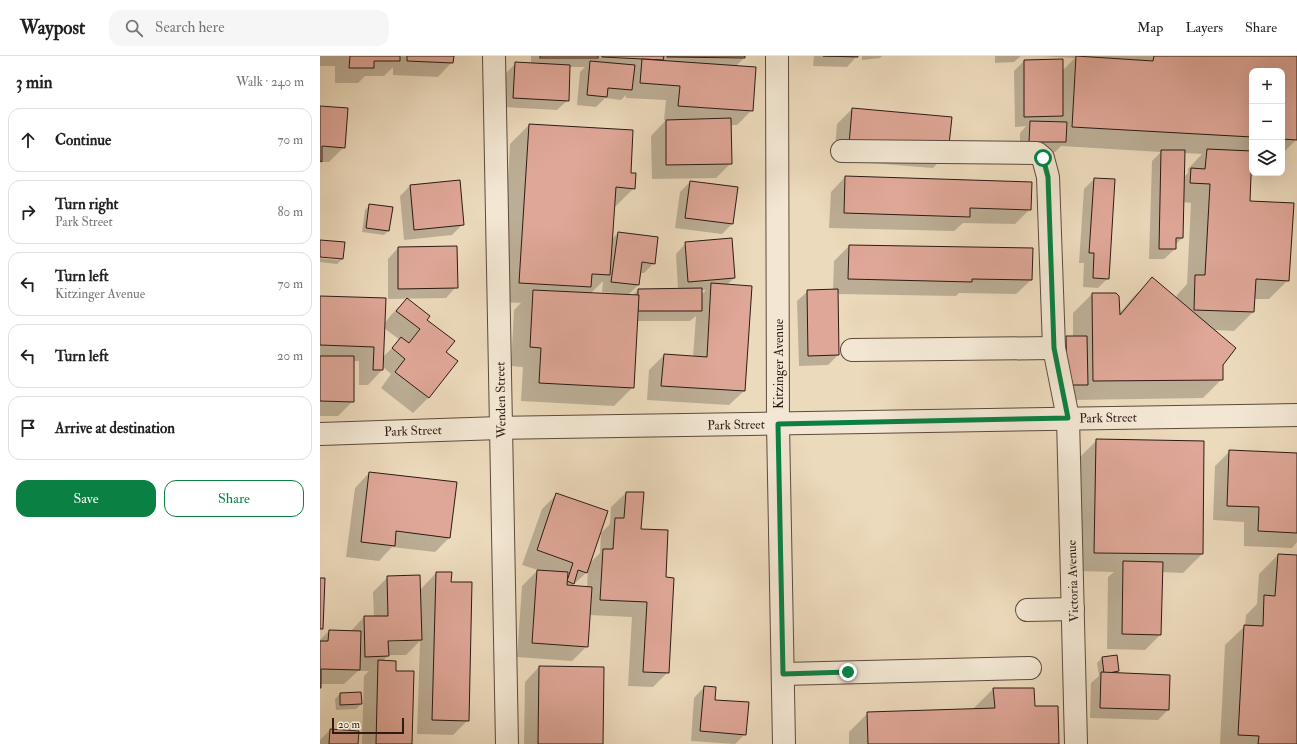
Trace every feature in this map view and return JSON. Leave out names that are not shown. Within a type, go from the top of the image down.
[{"type":"street","name":"Wenden Street","points":[[494,56],[507,744]]},
{"type":"street","name":"Kitzinger Avenue","points":[[777,56],[778,424],[784,744]]},
{"type":"street","name":"Victoria Avenue","points":[[842,151],[1037,153],[1043,158],[1048,177],[1054,348],[1068,418],[1076,744]]},
{"type":"street","points":[[852,350],[1054,348]]},
{"type":"street","name":"Park Street","points":[[320,434],[500,428],[1297,415]]},
{"type":"street","points":[[1027,610],[1073,610]]},
{"type":"street","points":[[783,674],[1030,668]]},
{"type":"building","points":[[350,56],[400,56],[400,61],[374,61],[374,68],[349,68]]},
{"type":"building","points":[[407,56],[454,56],[453,63],[407,61]]},
{"type":"building","points":[[540,56],[598,56],[598,58],[540,58]]},
{"type":"building","points":[[602,56],[664,56],[663,60]]},
{"type":"building","points":[[745,56],[745,58],[667,57]]},
{"type":"building","points":[[823,56],[858,56],[858,57]]},
{"type":"building","points":[[1076,56],[1153,61],[1154,56],[1297,56],[1297,140],[1285,139],[1285,68],[1249,68],[1249,137],[1072,127]]},
{"type":"building","points":[[642,59],[756,67],[753,111],[678,106],[680,86],[640,83]]},
{"type":"building","points":[[1063,59],[1063,116],[1024,117],[1024,60]]},
{"type":"building","points":[[590,61],[635,65],[632,90],[608,88],[607,97],[587,95]]},
{"type":"building","points":[[515,62],[570,65],[569,101],[513,98]]},
{"type":"building","points":[[320,106],[348,108],[345,148],[322,146],[322,162],[320,161]]},
{"type":"building","points":[[852,108],[952,117],[948,154],[849,145]]},
{"type":"building","points":[[731,118],[732,164],[666,165],[666,120]]},
{"type":"building","points":[[1030,121],[1067,122],[1066,142],[1029,142]]},
{"type":"building","points":[[529,124],[633,130],[631,173],[636,173],[635,189],[616,187],[610,275],[592,274],[591,287],[519,283]]},
{"type":"building","points":[[1207,149],[1249,151],[1249,176],[1251,176],[1250,201],[1294,203],[1289,281],[1256,279],[1254,312],[1194,310],[1195,275],[1205,275],[1210,184],[1190,183],[1191,168],[1205,169]]},
{"type":"building","points":[[1161,150],[1185,150],[1183,238],[1176,238],[1176,249],[1159,249]]},
{"type":"building","points":[[845,176],[1032,182],[1031,210],[970,208],[970,217],[844,213]]},
{"type":"building","points":[[1094,178],[1115,179],[1109,279],[1093,278],[1094,253],[1089,253]]},
{"type":"building","points":[[460,180],[464,225],[414,230],[410,185]]},
{"type":"building","points":[[690,181],[738,187],[733,224],[685,218]]},
{"type":"building","points":[[369,204],[393,207],[389,231],[366,228]]},
{"type":"building","points":[[618,232],[658,237],[655,264],[642,262],[639,285],[611,282]]},
{"type":"building","points":[[732,238],[735,278],[688,282],[685,242]]},
{"type":"building","points":[[320,240],[345,242],[343,259],[320,257]]},
{"type":"building","points":[[849,245],[1033,248],[1032,280],[972,279],[972,282],[848,279]]},
{"type":"building","points":[[457,246],[458,288],[398,289],[398,247]]},
{"type":"building","points":[[1152,277],[1236,348],[1223,365],[1223,380],[1093,381],[1092,293],[1116,293],[1119,296],[1120,315]]},
{"type":"building","points":[[711,283],[752,286],[745,391],[661,386],[664,354],[707,357]]},
{"type":"building","points":[[702,288],[702,311],[638,311],[638,289]]},
{"type":"building","points":[[838,289],[839,355],[808,356],[807,290]]},
{"type":"building","points":[[533,290],[639,295],[634,388],[539,383],[541,348],[530,347]]},
{"type":"building","points":[[320,296],[386,298],[383,370],[373,370],[374,347],[320,345]]},
{"type":"building","points":[[407,298],[430,316],[427,320],[455,341],[446,352],[458,361],[429,398],[395,372],[405,359],[392,348],[401,337],[409,343],[420,329],[396,311]]},
{"type":"building","points":[[1066,336],[1087,336],[1088,385],[1067,385]]},
{"type":"building","points":[[320,356],[354,356],[354,402],[320,401]]},
{"type":"building","points":[[1096,439],[1204,441],[1203,554],[1094,553]]},
{"type":"building","points":[[1229,450],[1297,453],[1297,533],[1258,531],[1259,507],[1227,506]]},
{"type":"building","points":[[369,472],[457,482],[450,538],[396,531],[395,546],[361,542]]},
{"type":"building","points":[[626,492],[644,492],[641,529],[668,530],[666,577],[674,578],[669,673],[643,672],[647,602],[600,600],[603,549],[613,549],[615,518],[624,518]]},
{"type":"building","points":[[556,493],[608,511],[587,573],[578,570],[574,584],[567,581],[573,563],[537,550]]},
{"type":"building","points":[[1278,554],[1297,555],[1297,744],[1258,744],[1259,736],[1238,735],[1244,625],[1263,626],[1264,595],[1275,596]]},
{"type":"building","points":[[1123,561],[1163,562],[1161,635],[1122,634]]},
{"type":"building","points":[[537,570],[568,572],[567,585],[592,587],[588,647],[532,643]]},
{"type":"building","points":[[436,572],[452,572],[451,582],[472,582],[469,721],[432,720]]},
{"type":"building","points":[[420,575],[422,640],[388,641],[389,656],[365,657],[364,616],[388,616],[387,576]]},
{"type":"building","points":[[320,578],[325,578],[323,629],[320,629]]},
{"type":"building","points":[[329,630],[361,631],[360,670],[321,669],[320,688],[320,641],[328,641]]},
{"type":"building","points":[[1117,655],[1119,671],[1104,674],[1102,657]]},
{"type":"building","points":[[378,660],[396,661],[396,671],[414,671],[412,744],[376,744]]},
{"type":"building","points":[[539,666],[604,667],[603,744],[538,744]]},
{"type":"building","points":[[1101,672],[1170,675],[1169,710],[1100,708]]},
{"type":"building","points":[[704,686],[716,687],[715,700],[749,702],[746,735],[700,731]]},
{"type":"building","points":[[993,688],[1034,688],[1035,706],[1058,706],[1059,744],[868,744],[867,712],[995,708]]},
{"type":"building","points":[[361,692],[362,704],[340,705],[340,693]]},
{"type":"building","points":[[330,729],[359,731],[358,744],[329,744]]},
{"type":"route","points":[[848,672],[783,674],[778,424],[1068,418],[1054,348],[1048,177],[1043,158]]}]
